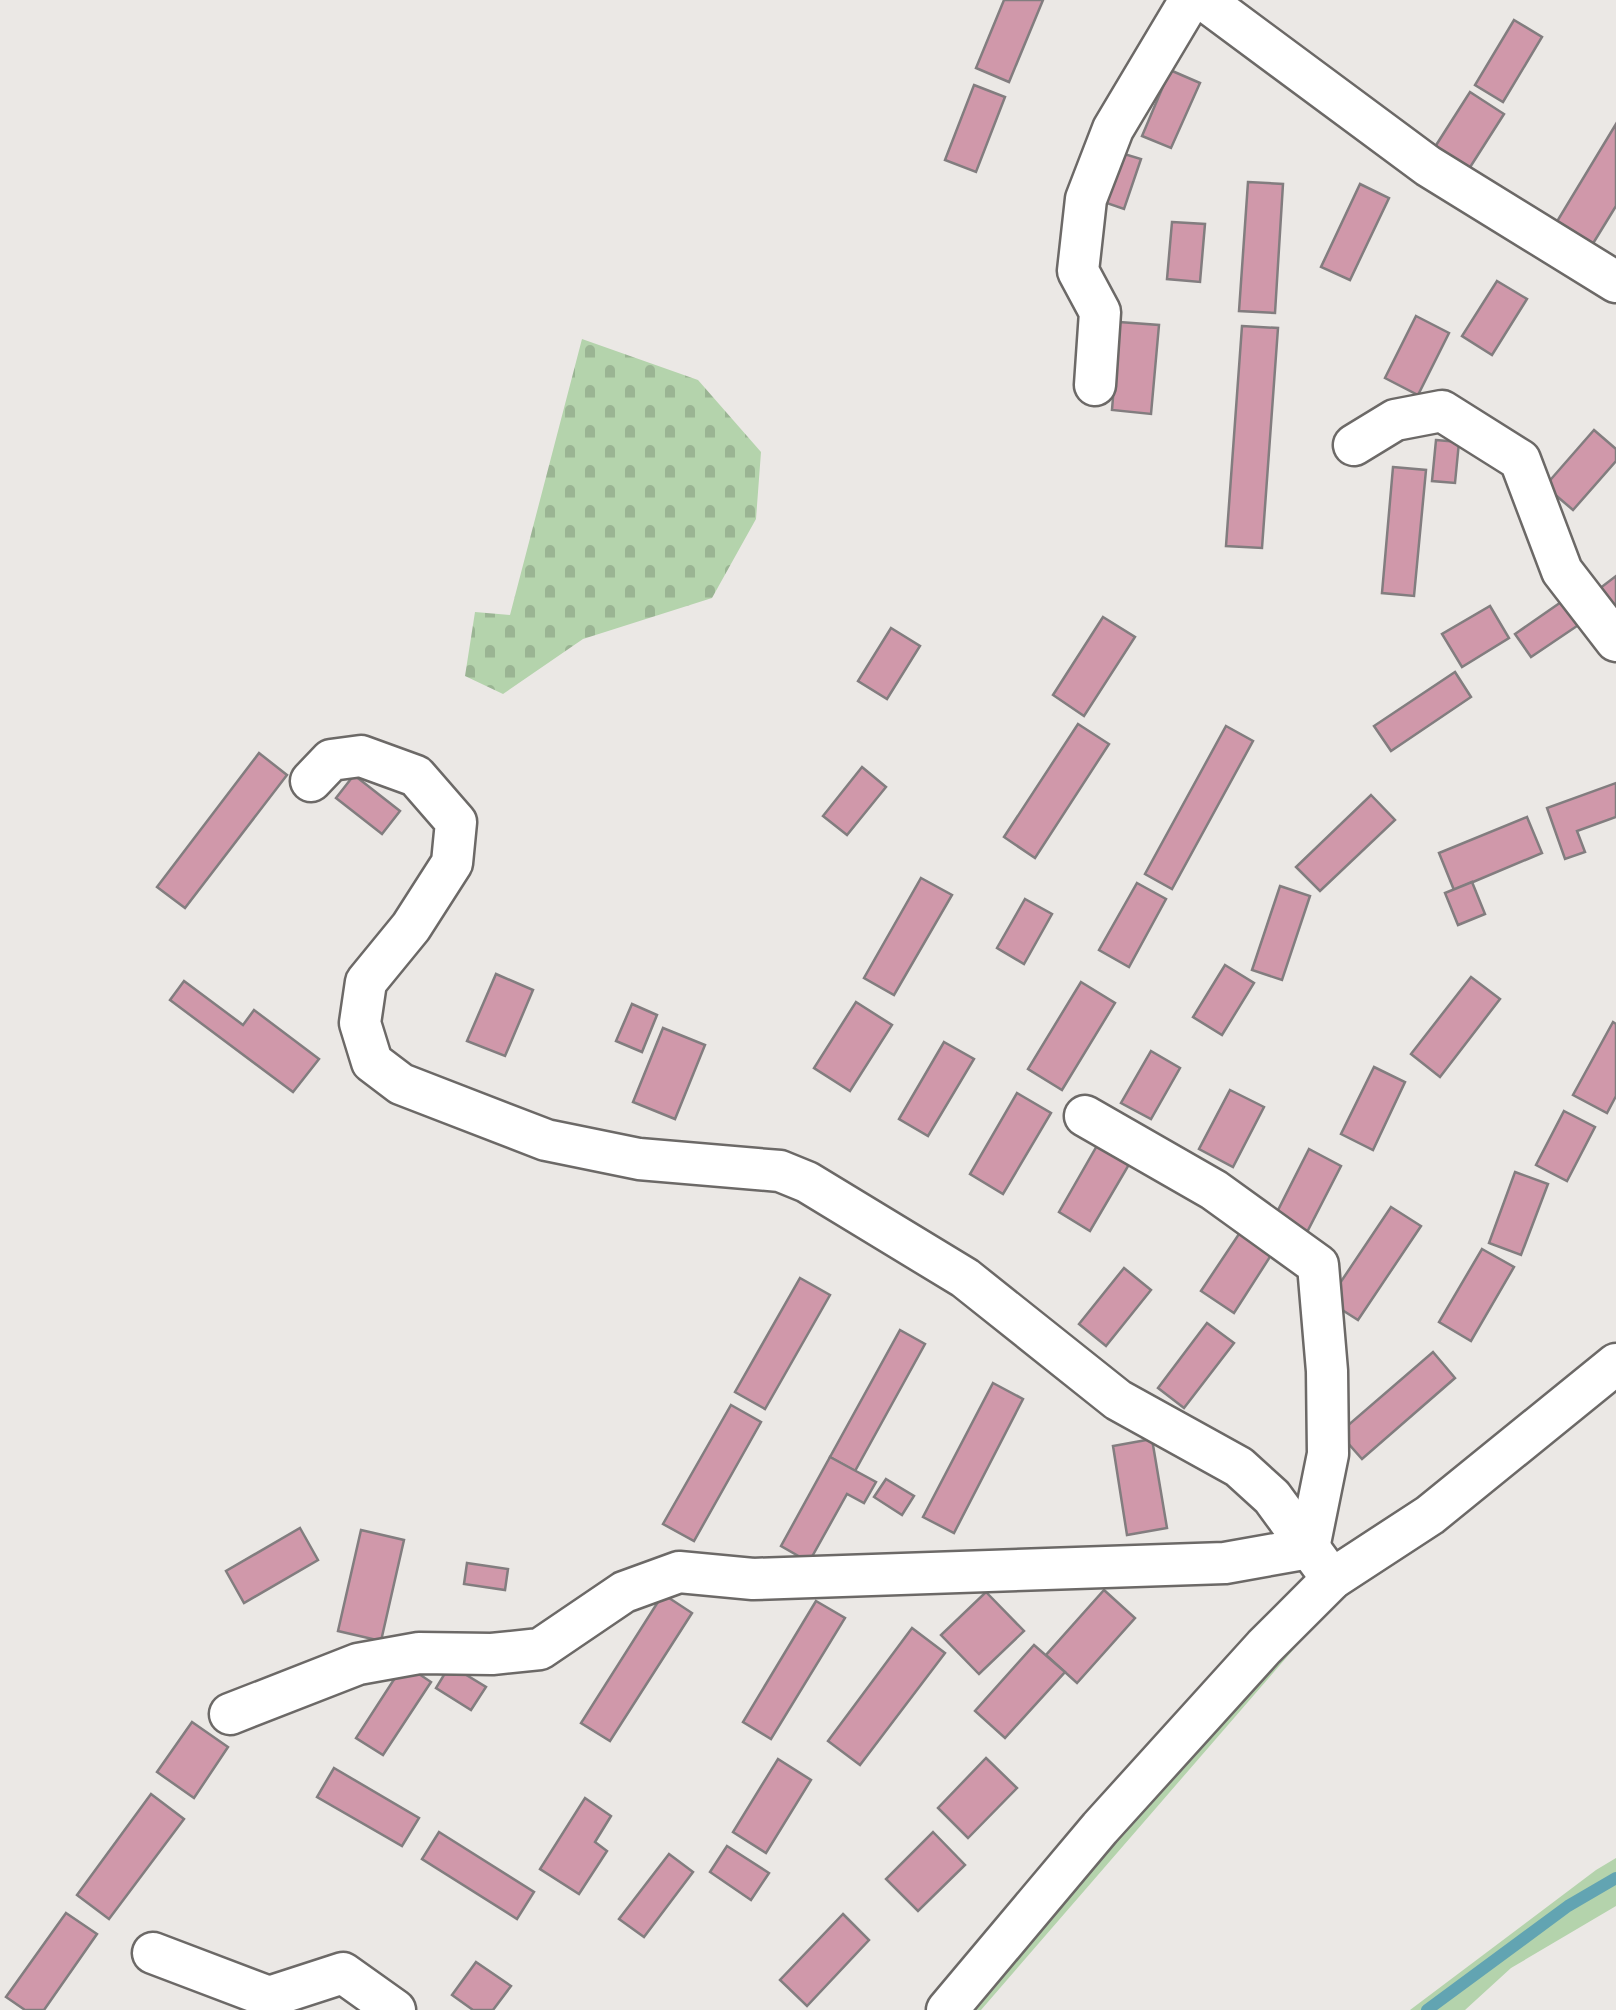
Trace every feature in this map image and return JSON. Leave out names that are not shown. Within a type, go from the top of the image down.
[{"type":"street","points":[[1095,385],[1100,312],[1078,271],[1086,199],[1114,129],[1190,0]]},
{"type":"street","points":[[1204,0],[1428,166],[1616,282]]},
{"type":"street","points":[[1354,445],[1395,420],[1442,412],[1520,460],[1562,570],[1616,641]]},
{"type":"street","points":[[311,781],[331,760],[361,756],[416,776],[456,822],[452,863],[411,926],[366,982],[360,1023],[372,1062],[401,1084],[546,1140],[639,1159],[780,1171],[807,1182],[965,1278],[1118,1400],[1238,1467],[1272,1497],[1321,1564]]},
{"type":"street","points":[[947,2010],[1100,1828],[1264,1647],[1321,1564],[1328,1454],[1327,1371],[1318,1266],[1214,1190],[1085,1116]]},
{"type":"street","points":[[230,1714],[358,1664],[419,1653],[492,1654],[540,1649],[624,1592],[678,1572],[753,1579],[1206,1564],[1321,1564],[1430,1514],[1616,1364]]},
{"type":"street","points":[[153,1953],[269,1997],[343,1973],[394,2010]]},
{"type":"green space","points":[[582,339],[698,380],[761,452],[756,519],[712,598],[583,639],[503,694],[465,676],[475,612],[510,615]]},
{"type":"green space","points":[[1616,1389],[1566,1433],[1451,1520],[1338,1598],[981,2010],[967,2010],[1338,1584]]},
{"type":"green space","points":[[1616,1858],[1616,1906],[1511,1968],[1465,2010],[1410,2010],[1596,1870]]},
{"type":"building","points":[[1004,0],[1043,0],[1009,82],[976,68]]},
{"type":"building","points":[[1514,20],[1542,37],[1503,102],[1475,85]]},
{"type":"building","points":[[1170,70],[1200,83],[1171,148],[1142,136]]},
{"type":"building","points":[[974,85],[1005,97],[976,172],[945,160]]},
{"type":"building","points":[[1470,92],[1504,114],[1467,172],[1433,150]]},
{"type":"building","points":[[1616,124],[1616,206],[1589,250],[1553,228]]},
{"type":"building","points":[[1111,150],[1141,159],[1124,209],[1095,199]]},
{"type":"building","points":[[1248,182],[1283,184],[1275,313],[1239,311]]},
{"type":"building","points":[[1360,184],[1389,198],[1350,280],[1321,267]]},
{"type":"building","points":[[1172,222],[1205,224],[1200,282],[1167,279]]},
{"type":"building","points":[[1497,281],[1527,299],[1492,355],[1462,336]]},
{"type":"building","points":[[1416,316],[1449,333],[1418,395],[1385,378]]},
{"type":"building","points":[[1119,322],[1159,325],[1151,414],[1112,410]]},
{"type":"building","points":[[1242,326],[1278,328],[1262,548],[1226,546]]},
{"type":"building","points":[[1594,430],[1616,449],[1616,461],[1573,510],[1545,486]]},
{"type":"building","points":[[1436,440],[1459,442],[1455,483],[1432,481]]},
{"type":"building","points":[[1393,467],[1426,470],[1414,596],[1382,593]]},
{"type":"building","points":[[1616,576],[1616,611],[1599,589]]},
{"type":"building","points":[[1564,600],[1580,624],[1531,657],[1515,634]]},
{"type":"building","points":[[1490,606],[1509,638],[1462,667],[1442,634]]},
{"type":"building","points":[[1103,617],[1135,637],[1084,716],[1053,695]]},
{"type":"building","points":[[891,628],[920,646],[887,699],[858,681]]},
{"type":"building","points":[[1455,672],[1471,697],[1391,751],[1374,726]]},
{"type":"building","points":[[1078,724],[1109,744],[1035,858],[1004,837]]},
{"type":"building","points":[[1226,726],[1253,741],[1172,889],[1145,874]]},
{"type":"building","points":[[259,753],[287,775],[185,908],[157,887]]},
{"type":"building","points":[[862,767],[886,787],[847,835],[823,816]]},
{"type":"building","points":[[354,775],[400,811],[382,834],[336,798]]},
{"type":"building","points":[[1616,783],[1616,817],[1577,831],[1585,852],[1565,859],[1547,808]]},
{"type":"building","points":[[1371,795],[1395,820],[1320,891],[1296,867]]},
{"type":"building","points":[[1527,817],[1542,853],[1454,890],[1439,853]]},
{"type":"building","points":[[921,878],[952,895],[894,995],[864,978]]},
{"type":"building","points":[[1472,882],[1485,914],[1458,925],[1445,893]]},
{"type":"building","points":[[1137,883],[1166,899],[1129,967],[1099,950]]},
{"type":"building","points":[[1280,886],[1310,896],[1282,980],[1252,970]]},
{"type":"building","points":[[1025,899],[1052,914],[1024,964],[997,948]]},
{"type":"building","points":[[1225,965],[1254,983],[1222,1035],[1193,1017]]},
{"type":"building","points":[[496,974],[533,990],[505,1056],[467,1041]]},
{"type":"building","points":[[1471,977],[1500,999],[1440,1077],[1411,1054]]},
{"type":"building","points":[[184,981],[243,1025],[254,1010],[319,1059],[293,1092],[170,1000]]},
{"type":"building","points":[[1081,982],[1115,1003],[1062,1090],[1028,1069]]},
{"type":"building","points":[[856,1002],[892,1025],[850,1091],[814,1068]]},
{"type":"building","points":[[632,1004],[657,1015],[642,1052],[616,1041]]},
{"type":"building","points":[[1613,1022],[1616,1096],[1607,1113],[1573,1095]]},
{"type":"building","points":[[663,1028],[705,1045],[675,1119],[633,1102]]},
{"type":"building","points":[[944,1042],[974,1059],[928,1136],[899,1119]]},
{"type":"building","points":[[1151,1051],[1180,1068],[1151,1119],[1121,1103]]},
{"type":"building","points":[[1374,1067],[1405,1082],[1373,1150],[1341,1134]]},
{"type":"building","points":[[1230,1090],[1264,1107],[1233,1167],[1199,1149]]},
{"type":"building","points":[[1017,1093],[1051,1113],[1003,1194],[970,1174]]},
{"type":"building","points":[[1564,1111],[1595,1127],[1567,1181],[1536,1165]]},
{"type":"building","points":[[1102,1137],[1134,1156],[1090,1231],[1059,1212]]},
{"type":"building","points":[[1309,1149],[1341,1166],[1305,1236],[1273,1220]]},
{"type":"building","points":[[1515,1172],[1548,1184],[1521,1255],[1489,1243]]},
{"type":"building","points":[[1391,1207],[1421,1226],[1358,1320],[1328,1301]]},
{"type":"building","points":[[1243,1228],[1275,1249],[1234,1313],[1201,1291]]},
{"type":"building","points":[[1482,1249],[1514,1267],[1471,1341],[1439,1322]]},
{"type":"building","points":[[1124,1268],[1151,1290],[1106,1346],[1079,1324]]},
{"type":"building","points":[[800,1278],[830,1295],[765,1409],[735,1392]]},
{"type":"building","points":[[1207,1323],[1234,1343],[1184,1408],[1158,1388]]},
{"type":"building","points":[[900,1330],[925,1344],[855,1471],[830,1457]]},
{"type":"building","points":[[1433,1352],[1455,1378],[1362,1459],[1339,1433]]},
{"type":"building","points":[[993,1383],[1023,1399],[954,1533],[923,1517]]},
{"type":"building","points":[[731,1405],[761,1422],[694,1541],[663,1524]]},
{"type":"building","points":[[1152,1439],[1167,1528],[1127,1535],[1113,1446]]},
{"type":"building","points":[[830,1457],[876,1482],[864,1503],[847,1494],[809,1562],[781,1546]]},
{"type":"building","points":[[886,1479],[914,1496],[902,1515],[874,1497]]},
{"type":"building","points":[[300,1528],[318,1560],[244,1603],[226,1571]]},
{"type":"building","points":[[361,1530],[404,1540],[381,1641],[338,1631]]},
{"type":"building","points":[[467,1563],[508,1569],[505,1590],[464,1584]]},
{"type":"building","points":[[1104,1590],[1135,1618],[1077,1683],[1046,1655]]},
{"type":"building","points":[[986,1592],[1024,1631],[979,1674],[941,1635]]},
{"type":"building","points":[[663,1594],[692,1613],[610,1741],[581,1723]]},
{"type":"building","points":[[816,1601],[845,1618],[771,1739],[743,1722]]},
{"type":"building","points":[[912,1628],[945,1653],[860,1765],[828,1741]]},
{"type":"building","points":[[1034,1645],[1065,1672],[1005,1738],[975,1711]]},
{"type":"building","points":[[404,1664],[431,1682],[383,1755],[356,1738]]},
{"type":"building","points":[[450,1665],[486,1687],[471,1710],[436,1688]]},
{"type":"building","points":[[192,1722],[228,1747],[194,1798],[157,1772]]},
{"type":"building","points":[[986,1758],[1017,1788],[968,1838],[938,1808]]},
{"type":"building","points":[[778,1759],[811,1780],[766,1853],[733,1832]]},
{"type":"building","points":[[334,1768],[419,1818],[402,1846],[317,1797]]},
{"type":"building","points":[[151,1794],[184,1819],[109,1919],[77,1895]]},
{"type":"building","points":[[585,1798],[611,1816],[595,1842],[607,1851],[579,1894],[540,1869]]},
{"type":"building","points":[[439,1832],[534,1892],[517,1919],[422,1859]]},
{"type":"building","points":[[933,1832],[965,1865],[918,1911],[886,1879]]},
{"type":"building","points":[[727,1846],[769,1873],[751,1900],[710,1872]]},
{"type":"building","points":[[669,1854],[693,1872],[644,1937],[619,1919]]},
{"type":"building","points":[[66,1913],[97,1934],[44,2010],[25,2010],[6,1997]]},
{"type":"building","points":[[843,1914],[869,1940],[807,2006],[780,1980]]},
{"type":"building","points":[[476,1962],[511,1986],[493,2010],[473,2010],[452,1995]]},
{"type":"waterway","points":[[1427,2010],[1568,1906],[1616,1878]]}]
